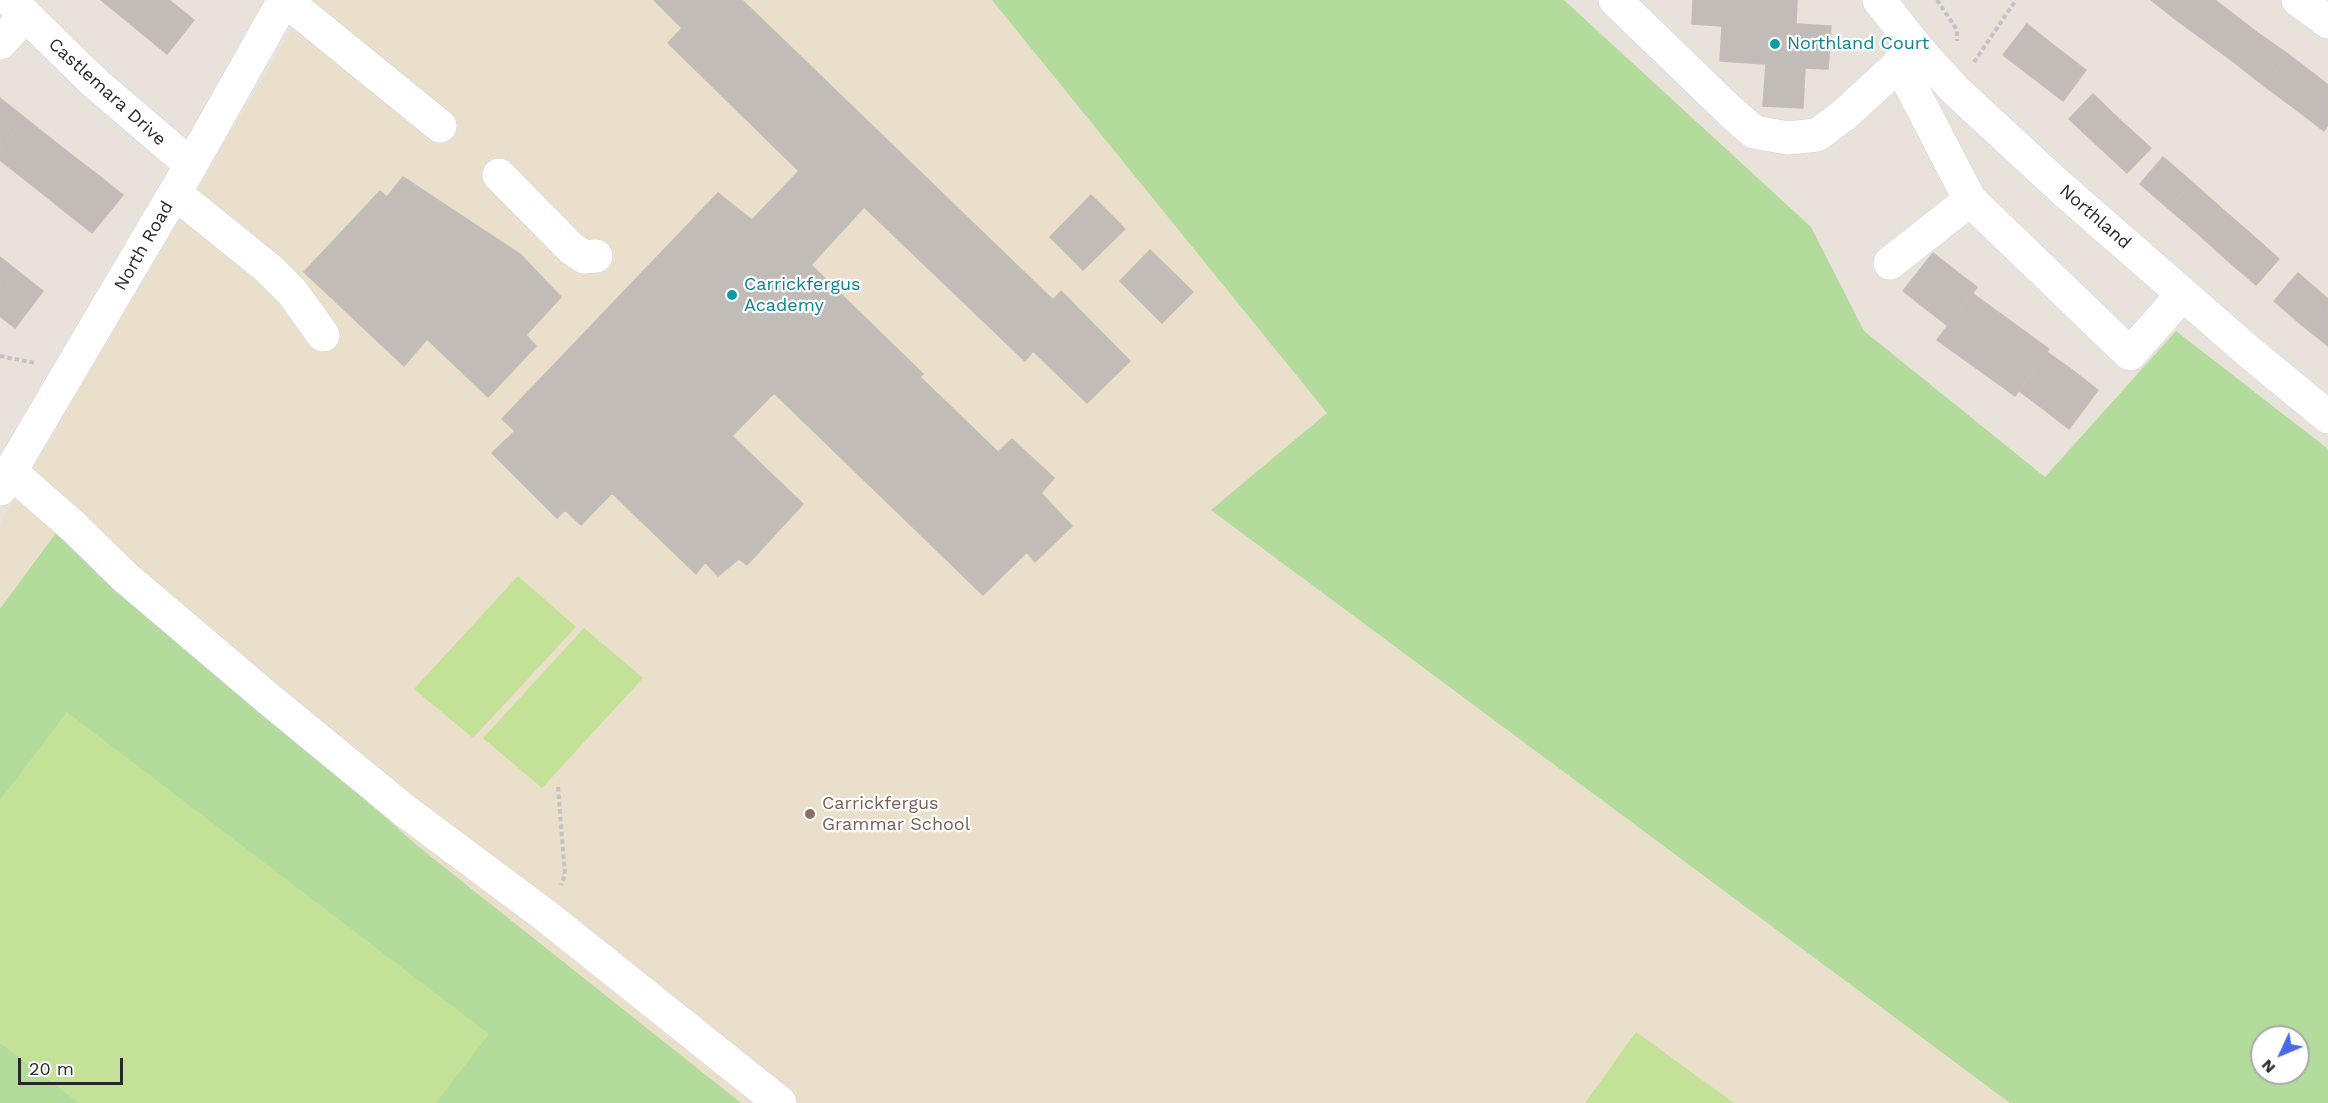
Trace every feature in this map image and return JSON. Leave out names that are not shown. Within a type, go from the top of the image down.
[{"type":"street","points":[[284,0],[440,126]]},
{"type":"street","name":"North Road","points":[[5,480],[183,179],[284,0]]},
{"type":"street","points":[[1615,0],[1754,132],[1788,138],[1817,135],[1844,115],[1908,56],[1970,200],[2130,354],[2183,294]]},
{"type":"street","name":"Northland","points":[[1879,0],[1908,56],[1955,90],[2183,294],[2328,417]]},
{"type":"street","points":[[2298,0],[2328,22]]},
{"type":"street","name":"Castlemara Drive","points":[[0,43],[17,8],[94,82],[292,292],[323,335]]},
{"type":"street","points":[[499,175],[572,249],[584,257],[596,255]]},
{"type":"street","points":[[1890,263],[1970,200]]},
{"type":"street","points":[[5,480],[75,528],[125,577],[404,810],[546,916],[780,1103]]},
{"type":"path","points":[[1955,90],[2016,0]]},
{"type":"path","points":[[546,916],[565,875],[558,787]]},
{"type":"shaded area","name":"Carrickfergus Grammar School","points":[[309,0],[992,0],[1327,413],[1212,510],[2010,1103],[0,1103],[0,524]]},
{"type":"green space","points":[[992,0],[1564,0],[1811,227],[1864,331],[2045,477],[2176,331],[2328,449],[2328,1103],[2010,1103],[1211,510],[1327,413]]},
{"type":"green space","points":[[59,529],[420,848],[741,1103],[0,1103],[0,609]]},
{"type":"green space","points":[[518,576],[576,627],[473,738],[414,689]]},
{"type":"green space","points":[[584,628],[643,678],[542,788],[483,738]]},
{"type":"green space","points":[[67,712],[489,1034],[436,1103],[79,1103],[0,1043],[0,800]]},
{"type":"green space","points":[[1636,1032],[1734,1103],[1585,1103]]},
{"type":"building","points":[[101,0],[169,0],[194,20],[167,54]]},
{"type":"building","name":"Carrickfergus Academy","points":[[654,0],[742,0],[1053,300],[1061,291],[1130,361],[1087,403],[1033,351],[1025,361],[864,207],[811,265],[923,374],[920,377],[998,452],[1012,439],[1054,478],[1041,493],[1072,526],[1035,562],[1027,552],[983,595],[774,393],[732,436],[803,504],[747,565],[739,559],[718,576],[705,562],[696,574],[612,493],[581,525],[565,510],[557,518],[492,453],[515,431],[502,419],[718,193],[752,220],[799,171],[668,43],[682,28]]},
{"type":"building","name":"Northland Court","points":[[1693,0],[1797,0],[1796,24],[1831,26],[1828,69],[1805,68],[1803,108],[1763,106],[1766,64],[1720,61],[1722,26],[1692,24]]},
{"type":"building","points":[[2151,0],[2189,0],[2175,19]]},
{"type":"building","points":[[2189,0],[2215,0],[2228,10],[2205,41],[2175,19]]},
{"type":"building","points":[[2228,10],[2258,33],[2235,63],[2205,41]]},
{"type":"building","points":[[2027,24],[2056,47],[2033,78],[2003,55]]},
{"type":"building","points":[[2258,33],[2288,54],[2264,86],[2235,63]]},
{"type":"building","points":[[2056,47],[2086,70],[2063,101],[2033,78]]},
{"type":"building","points":[[2288,54],[2318,77],[2294,108],[2264,86]]},
{"type":"building","points":[[2318,77],[2328,85],[2328,125],[2324,131],[2294,108]]},
{"type":"building","points":[[2093,94],[2121,121],[2098,146],[2069,119]]},
{"type":"building","points":[[0,98],[25,118],[0,149]]},
{"type":"building","points":[[25,118],[49,137],[19,175],[0,160],[0,149]]},
{"type":"building","points":[[2121,121],[2151,148],[2127,173],[2098,146]]},
{"type":"building","points":[[49,137],[73,156],[43,194],[19,175]]},
{"type":"building","points":[[73,156],[98,175],[68,214],[43,194]]},
{"type":"building","points":[[2163,157],[2192,182],[2169,209],[2140,184]]},
{"type":"building","points":[[98,175],[123,195],[92,233],[68,214]]},
{"type":"building","points":[[403,177],[521,255],[561,297],[526,335],[536,346],[488,397],[427,339],[404,366],[304,272],[380,191],[387,197]]},
{"type":"building","points":[[2192,182],[2221,208],[2198,234],[2169,209]]},
{"type":"building","points":[[1091,195],[1125,229],[1083,270],[1050,237]]},
{"type":"building","points":[[2221,208],[2250,233],[2227,260],[2198,234]]},
{"type":"building","points":[[2250,233],[2279,259],[2256,285],[2227,260]]},
{"type":"building","points":[[1150,250],[1193,292],[1162,323],[1120,281]]},
{"type":"building","points":[[1933,253],[1956,271],[1926,309],[1903,291]]},
{"type":"building","points":[[0,257],[19,272],[0,297]]},
{"type":"building","points":[[1956,271],[1977,287],[1948,326],[1926,309]]},
{"type":"building","points":[[19,272],[43,291],[15,328],[0,316],[0,297]]},
{"type":"building","points":[[2298,273],[2327,298],[2303,326],[2274,301]]},
{"type":"building","points":[[1972,293],[2049,349],[2015,396],[1937,340]]},
{"type":"building","points":[[2328,299],[2328,346],[2303,326]]},
{"type":"building","points":[[2047,352],[2071,369],[2042,408],[2019,391]]},
{"type":"building","points":[[2071,369],[2098,390],[2069,429],[2042,408]]},
{"type":"place","name":"Northland Court","points":[[1775,44]]},
{"type":"place","name":"Carrickfergus Academy","points":[[732,295]]},
{"type":"place","name":"Carrickfergus Grammar School","points":[[810,814]]}]
